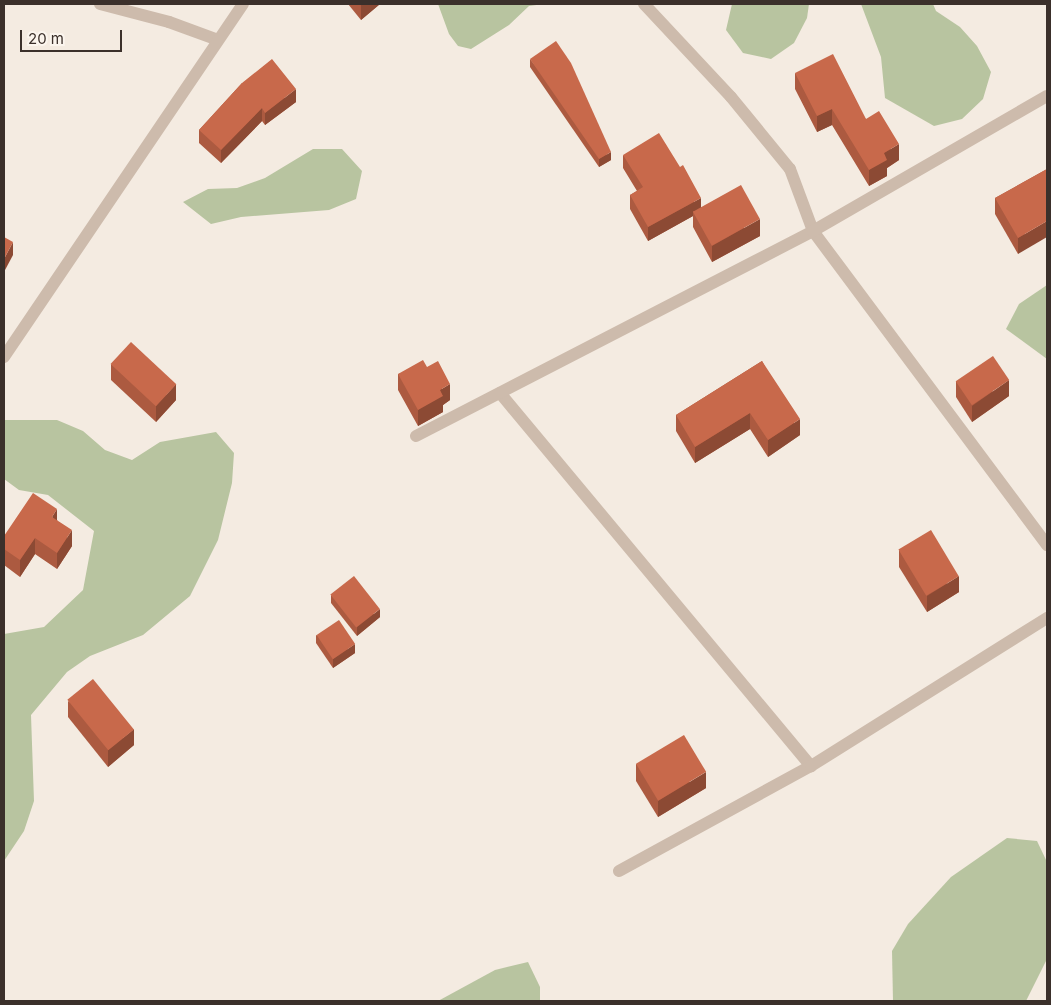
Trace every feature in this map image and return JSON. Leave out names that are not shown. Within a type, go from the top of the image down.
[{"type":"street","points":[[100,4],[169,22],[218,40]]},
{"type":"street","points":[[4,357],[243,4]]},
{"type":"street","points":[[644,4],[731,97],[790,168],[813,231],[1047,545]]},
{"type":"street","points":[[416,436],[813,231],[1047,96]]},
{"type":"street","points":[[500,393],[811,766]]},
{"type":"street","points":[[619,871],[811,766],[1047,618]]},
{"type":"green space","points":[[438,4],[544,4],[529,6],[509,25],[471,49],[458,46],[449,34]]},
{"type":"green space","points":[[732,4],[809,4],[807,18],[794,43],[771,59],[743,53],[726,30]]},
{"type":"green space","points":[[861,4],[933,4],[936,11],[960,27],[977,46],[991,72],[983,99],[962,119],[934,126],[885,98],[881,57]]},
{"type":"green space","points":[[313,149],[342,149],[362,171],[356,199],[329,210],[241,217],[211,224],[183,202],[208,189],[237,188],[265,178]]},
{"type":"green space","points":[[1047,285],[1047,359],[1006,329],[1019,304]]},
{"type":"green space","points":[[4,420],[57,420],[83,431],[105,450],[132,460],[160,442],[216,432],[234,453],[232,483],[218,540],[190,596],[143,635],[90,656],[67,672],[31,715],[34,801],[24,831],[4,861],[4,634],[44,627],[83,590],[94,531],[48,495],[19,490],[4,479]]},
{"type":"green space","points":[[1007,838],[1037,841],[1047,862],[1047,959],[1026,1001],[893,1001],[892,951],[908,924],[951,877]]},
{"type":"green space","points":[[528,962],[540,987],[540,1001],[438,1001],[495,970]]},
{"type":"building","points":[[556,41],[571,63],[611,152],[599,159],[530,59]]},
{"type":"building","points":[[833,54],[866,119],[879,111],[899,144],[884,153],[887,160],[869,170],[832,109],[817,116],[795,73]]},
{"type":"building","points":[[272,59],[296,89],[265,113],[262,108],[221,150],[199,130],[242,83]]},
{"type":"building","points":[[659,133],[680,167],[683,165],[701,198],[648,227],[630,195],[643,187],[623,155]]},
{"type":"building","points":[[1047,169],[1047,221],[1018,238],[995,198]]},
{"type":"building","points":[[741,185],[760,219],[712,246],[693,212]]},
{"type":"building","points":[[4,237],[13,242],[4,259]]},
{"type":"building","points":[[131,342],[176,384],[156,406],[111,364]]},
{"type":"building","points":[[993,356],[1009,380],[972,405],[956,381]]},
{"type":"building","points":[[423,360],[427,367],[438,361],[450,384],[440,390],[443,396],[418,410],[398,374]]},
{"type":"building","points":[[762,361],[800,419],[768,440],[750,413],[695,447],[676,415]]},
{"type":"building","points":[[33,493],[57,509],[52,517],[72,530],[57,553],[35,538],[20,560],[4,549],[4,536]]},
{"type":"building","points":[[931,530],[959,576],[926,596],[898,550]]},
{"type":"building","points":[[354,576],[380,609],[356,628],[330,594]]},
{"type":"building","points":[[339,620],[355,644],[333,659],[317,635]]},
{"type":"building","points":[[93,679],[134,730],[108,750],[67,700]]},
{"type":"building","points":[[684,735],[706,772],[658,801],[636,764]]}]
